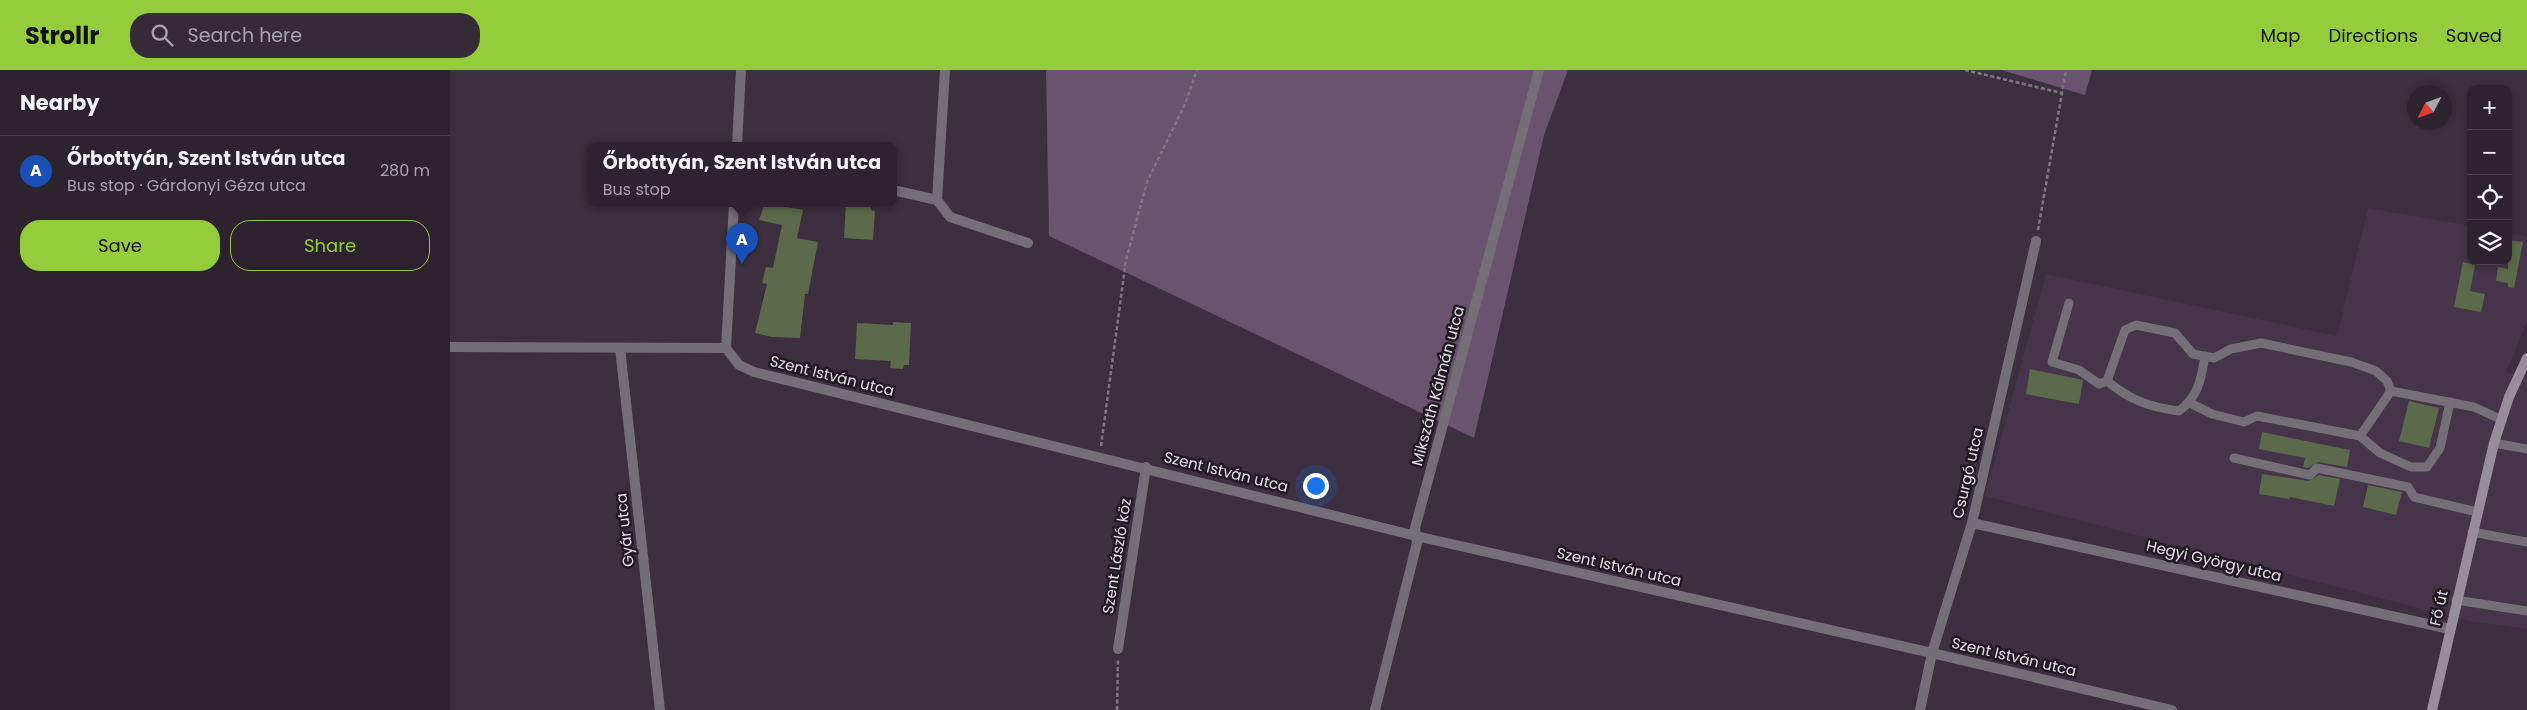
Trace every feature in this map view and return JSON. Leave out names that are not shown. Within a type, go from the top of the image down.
[{"type":"main road","name":"Fő út","points":[[2432,710],[2456,600],[2500,419],[2527,358]]},
{"type":"street","points":[[737,142],[741,70]]},
{"type":"street","points":[[937,200],[945,70]]},
{"type":"street","name":"Mikszáth Kálmán utca","points":[[1375,710],[1417,543],[1415,528],[1539,70]]},
{"type":"street","points":[[897,191],[937,200],[950,217],[1028,243]]},
{"type":"street","points":[[450,348],[726,348],[734,207]]},
{"type":"street","name":"Csurgó utca","points":[[1920,710],[1932,653],[1972,523],[2036,241]]},
{"type":"street","name":"Gyár utca","points":[[620,348],[660,710]]},
{"type":"street","name":"Szent István utca","points":[[726,348],[739,365],[754,372],[1146,467],[1416,536],[1932,653],[2172,710]]},
{"type":"street","name":"Szent László köz","points":[[1118,649],[1146,467]]},
{"type":"street","name":"Hegyi György utca","points":[[1972,523],[2450,629]]},
{"type":"lane","points":[[2069,303],[2052,362],[2078,370],[2098,384],[2106,381]]},
{"type":"lane","points":[[2106,381],[2124,330],[2136,325],[2175,333],[2193,354],[2214,358],[2231,350],[2261,343],[2351,362],[2376,370],[2388,381],[2391,392]]},
{"type":"lane","points":[[2106,381],[2127,397],[2159,408],[2179,410],[2190,403],[2199,387],[2205,356]]},
{"type":"lane","points":[[2391,392],[2474,407],[2500,419]]},
{"type":"lane","points":[[2360,436],[2391,392]]},
{"type":"lane","points":[[2190,403],[2212,414],[2244,422],[2257,416],[2360,436],[2380,453],[2411,467],[2428,467],[2433,462],[2440,448],[2450,402]]},
{"type":"lane","points":[[2494,443],[2527,448]]},
{"type":"lane","points":[[2234,458],[2310,475],[2318,468],[2408,487],[2414,497],[2477,512]]},
{"type":"lane","points":[[2472,532],[2527,542]]},
{"type":"lane","points":[[2456,600],[2527,611]]},
{"type":"path","points":[[1099,457],[1126,260],[1147,182],[1185,104],[1196,70]]},
{"type":"path","points":[[1964,70],[2062,93]]},
{"type":"path","points":[[2036,241],[2066,70]]},
{"type":"path","points":[[1117,710],[1118,649]]},
{"type":"shaded area","points":[[1046,70],[1568,70],[1544,135],[1474,438],[1049,236]]},
{"type":"shaded area","points":[[2001,70],[2092,70],[2085,95]]},
{"type":"shaded area","points":[[2368,208],[2467,225],[2467,265],[2512,265],[2512,234],[2527,236],[2527,322],[2506,372],[2527,377],[2527,629],[2469,621],[1985,496],[2046,274],[2337,336]]},
{"type":"building","points":[[764,207],[786,207],[803,210],[797,238],[818,242],[808,294],[805,294],[800,338],[772,337],[755,333],[767,284],[762,283],[766,267],[773,268],[782,225],[759,220]]},
{"type":"building","points":[[846,207],[871,207],[871,210],[875,211],[873,240],[844,238]]},
{"type":"building","points":[[2512,241],[2523,242],[2514,288],[2508,287],[2508,283],[2496,281],[2498,267],[2508,269],[2508,265],[2512,265]]},
{"type":"building","points":[[2463,262],[2467,263],[2467,265],[2475,265],[2470,291],[2485,294],[2481,312],[2454,307]]},
{"type":"building","points":[[893,322],[911,323],[909,365],[904,365],[903,369],[890,368],[891,361],[855,359],[857,323],[893,325]]},
{"type":"building","points":[[2030,369],[2083,380],[2079,404],[2026,394]]},
{"type":"building","points":[[2409,401],[2439,408],[2429,448],[2399,441]]},
{"type":"building","points":[[2262,432],[2350,450],[2347,467],[2318,462],[2308,468],[2303,467],[2305,458],[2259,449]]},
{"type":"building","points":[[2262,474],[2309,481],[2319,475],[2340,479],[2334,506],[2290,497],[2289,499],[2259,494]]},
{"type":"building","points":[[2368,485],[2402,492],[2396,515],[2363,507]]},
{"type":"place","name":"Őrbottyán, Szent István utca","points":[[742,264]]}]
